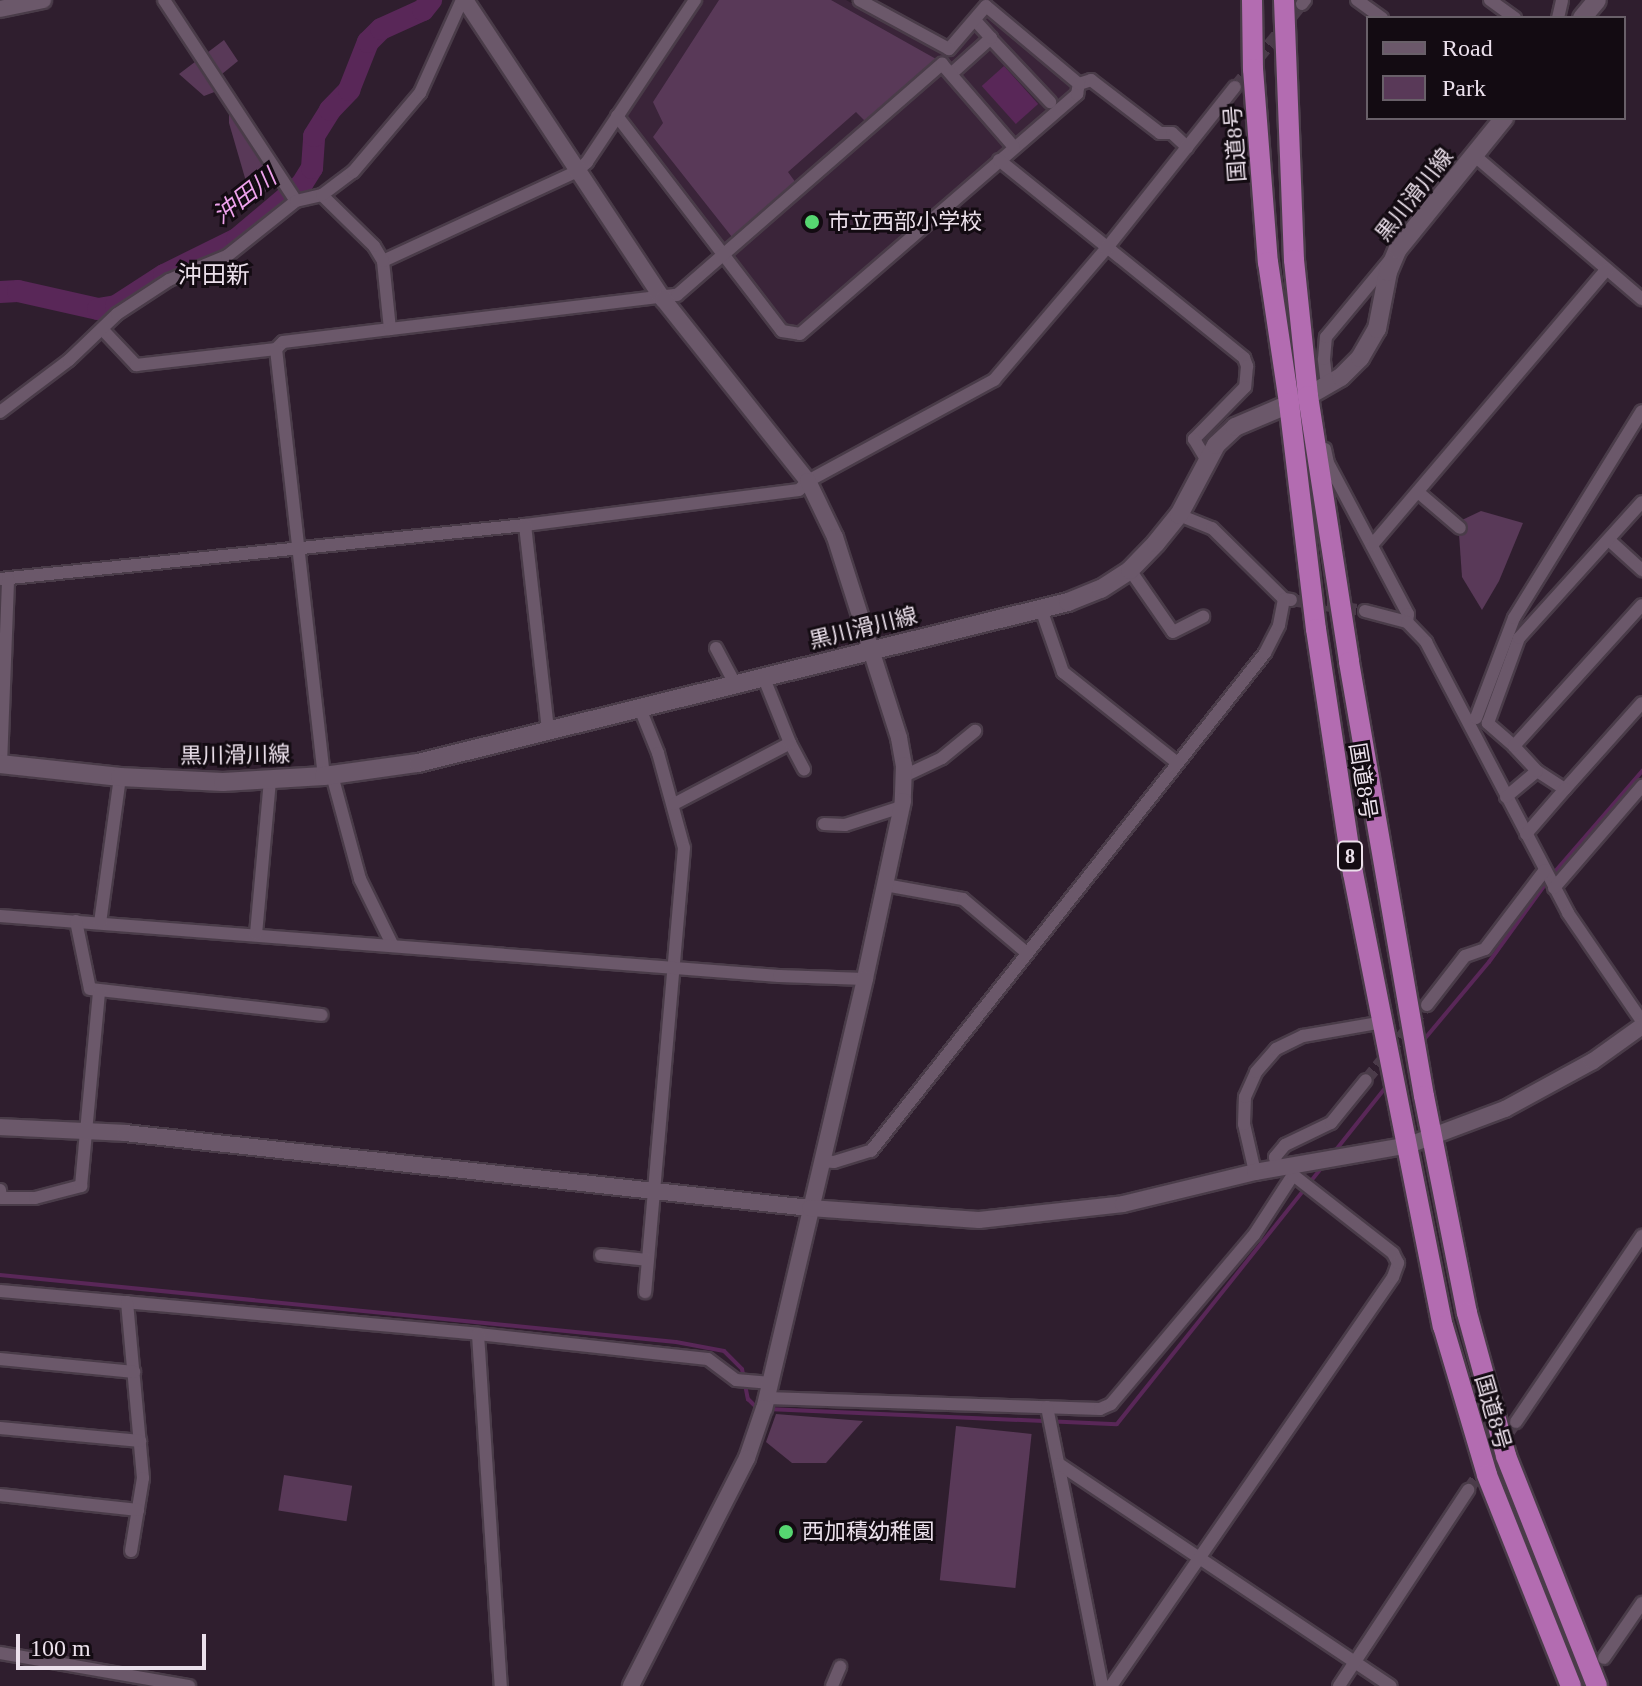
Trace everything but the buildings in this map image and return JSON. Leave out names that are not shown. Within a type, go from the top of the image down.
[{"type":"highway","name":"国道8号","points":[[1252,0],[1253,69],[1268,262],[1310,394],[1316,629],[1353,873],[1443,1326],[1487,1475],[1571,1686]]},
{"type":"highway","name":"国道8号","points":[[1297,1],[1294,260],[1310,394],[1359,723],[1432,1136],[1467,1313],[1506,1456],[1597,1686]]},
{"type":"main road","points":[[1584,16],[1597,0]]},
{"type":"main road","name":"黒川滑川線","points":[[0,764],[120,777],[223,782],[328,776],[418,763],[1041,609],[1101,589],[1130,570],[1179,515],[1216,445],[1235,427],[1310,394],[1360,358],[1377,329],[1388,272],[1398,249],[1502,120]]},
{"type":"street","points":[[0,9],[43,0]]},
{"type":"street","points":[[164,0],[296,201]]},
{"type":"street","points":[[463,0],[663,299],[808,481],[835,537],[899,738],[904,776],[901,807],[865,979],[769,1391],[747,1458],[627,1686]]},
{"type":"street","points":[[0,412],[69,360],[102,329],[169,280],[227,256],[296,201],[322,195],[353,172],[420,93],[463,0]]},
{"type":"street","points":[[383,261],[576,172],[587,162],[695,0]]},
{"type":"street","points":[[859,0],[949,49],[986,6],[1079,84]]},
{"type":"street","points":[[1357,0],[1379,16]]},
{"type":"street","points":[[1490,0],[1512,16]]},
{"type":"street","points":[[975,20],[1050,102]]},
{"type":"street","points":[[951,74],[990,38]]},
{"type":"street","points":[[102,329],[136,365],[276,349],[283,342],[677,295],[942,64],[1014,147]]},
{"type":"street","points":[[1079,84],[1091,80],[1160,133],[1172,133],[1187,147]]},
{"type":"street","points":[[617,116],[782,331],[800,334],[1077,94],[1079,84]]},
{"type":"street","points":[[0,764],[4,578],[525,525],[799,490],[808,481],[994,380],[1106,249],[1235,87]]},
{"type":"street","points":[[1475,156],[1642,299]]},
{"type":"street","points":[[999,160],[1244,358],[1247,366],[1245,387],[1194,439],[1207,461]]},
{"type":"street","points":[[322,195],[374,246],[383,261],[390,329]]},
{"type":"street","points":[[1398,249],[1326,337],[1324,359],[1310,394],[1328,463],[1408,614],[1407,622]]},
{"type":"street","points":[[1372,545],[1607,269]]},
{"type":"street","points":[[276,349],[328,776],[360,879],[392,944]]},
{"type":"street","points":[[1476,718],[1514,618],[1642,411]]},
{"type":"street","points":[[1418,492],[1460,528]]},
{"type":"street","points":[[1565,789],[1537,771],[1488,723],[1519,638],[1642,502]]},
{"type":"street","points":[[821,1161],[834,1162],[871,1151],[1265,653],[1288,599],[1212,528],[1179,515]]},
{"type":"street","points":[[525,525],[548,729]]},
{"type":"street","points":[[1609,540],[1642,570]]},
{"type":"street","points":[[1130,570],[1173,632],[1203,617]]},
{"type":"street","points":[[1514,746],[1642,605]]},
{"type":"street","points":[[1041,609],[1063,672],[1176,762]]},
{"type":"street","points":[[0,1127],[89,1131],[810,1208],[979,1220],[1123,1204],[1255,1172],[1287,1170],[1409,1145],[1505,1109],[1593,1061],[1642,1023],[1554,888],[1426,642],[1407,622],[1365,611]]},
{"type":"street","points":[[716,648],[735,683]]},
{"type":"street","points":[[763,676],[804,769]]},
{"type":"street","points":[[1526,834],[1642,703]]},
{"type":"street","points":[[639,706],[674,804],[684,848],[645,1292]]},
{"type":"street","points":[[904,776],[942,758],[975,731]]},
{"type":"street","points":[[674,804],[790,743]]},
{"type":"street","points":[[1506,797],[1537,771]]},
{"type":"street","points":[[100,923],[120,777]]},
{"type":"street","points":[[256,934],[270,780]]},
{"type":"street","points":[[1554,888],[1642,786]]},
{"type":"street","points":[[824,824],[845,825],[901,807]]},
{"type":"street","points":[[1427,1005],[1465,956],[1485,949],[1545,870]]},
{"type":"street","points":[[885,885],[963,899],[1027,953]]},
{"type":"street","points":[[0,916],[865,979]]},
{"type":"street","points":[[76,921],[90,989],[322,1015]]},
{"type":"street","points":[[0,1190],[1,1198],[35,1198],[81,1186],[89,1131],[99,992]]},
{"type":"street","points":[[1255,1172],[1244,1124],[1245,1097],[1256,1072],[1276,1049],[1303,1036],[1383,1022]]},
{"type":"street","points":[[1111,1686],[1393,1277],[1398,1263],[1393,1253],[1287,1170],[1275,1157],[1285,1145],[1331,1123],[1366,1080]]},
{"type":"street","points":[[0,1291],[478,1334],[708,1359],[736,1380],[769,1391],[1100,1409],[1111,1404],[1254,1235],[1287,1170]]},
{"type":"street","points":[[1516,1422],[1642,1236]]},
{"type":"street","points":[[601,1255],[648,1260]]},
{"type":"street","points":[[127,1302],[143,1478],[131,1551]]},
{"type":"street","points":[[478,1334],[501,1686]]},
{"type":"street","points":[[0,1359],[134,1372]]},
{"type":"street","points":[[1047,1407],[1102,1686]]},
{"type":"street","points":[[0,1428],[140,1441]]},
{"type":"street","points":[[1059,1464],[1390,1686]]},
{"type":"street","points":[[1339,1686],[1468,1490]]},
{"type":"street","points":[[0,1495],[138,1510]]},
{"type":"street","points":[[1604,1658],[1642,1603]]},
{"type":"street","points":[[0,1653],[189,1686]]},
{"type":"street","points":[[832,1686],[840,1667]]},
{"type":"shaded area","name":"市立西部小学校","points":[[702,0],[846,0],[946,55],[987,12],[1072,81],[1071,92],[798,329],[785,327],[623,117]]},
{"type":"shaded area","points":[[1004,66],[1038,104],[1016,124],[982,86]]},
{"type":"green space","points":[[719,0],[831,0],[936,59],[865,121],[856,112],[788,172],[796,183],[732,237],[653,137],[663,123],[653,102]]},
{"type":"green space","points":[[224,40],[238,61],[222,74],[217,91],[204,96],[179,74]]},
{"type":"green space","points":[[229,111],[276,183],[252,202],[229,123]]},
{"type":"green space","points":[[1481,511],[1523,523],[1499,581],[1482,610],[1462,577],[1459,534],[1462,520]]},
{"type":"green space","points":[[776,1414],[863,1421],[826,1463],[792,1463],[766,1442]]},
{"type":"green space","points":[[956,1426],[1032,1434],[1015,1588],[940,1580]]},
{"type":"green space","points":[[284,1475],[352,1486],[347,1521],[278,1511]]},
{"type":"waterway","name":"沖田川","points":[[0,292],[18,291],[98,309],[116,306],[164,275],[237,239],[302,184],[312,168],[314,136],[330,110],[349,90],[368,42],[381,29],[423,10],[431,0]]},
{"type":"waterway","points":[[1552,875],[1642,771]]},
{"type":"waterway","points":[[1422,1042],[1489,962],[1547,882]]},
{"type":"waterway","points":[[1335,1151],[1389,1083]]},
{"type":"waterway","points":[[767,1409],[1117,1424],[1324,1165]]},
{"type":"waterway","points":[[0,1275],[676,1342],[724,1351],[742,1369],[748,1399],[758,1409]]},
{"type":"tunnel","points":[[1235,87],[1302,4]]},
{"type":"tunnel","points":[[1291,600],[1365,611]]},
{"type":"tunnel","points":[[1366,1080],[1427,1005]]},
{"type":"tunnel","points":[[1468,1490],[1516,1422]]},
{"type":"place","name":"市立西部小学校","points":[[812,222]]},
{"type":"place","name":"西加積幼稚園","points":[[786,1532]]},
{"type":"district","name":"沖田新","points":[[214,276]]}]
